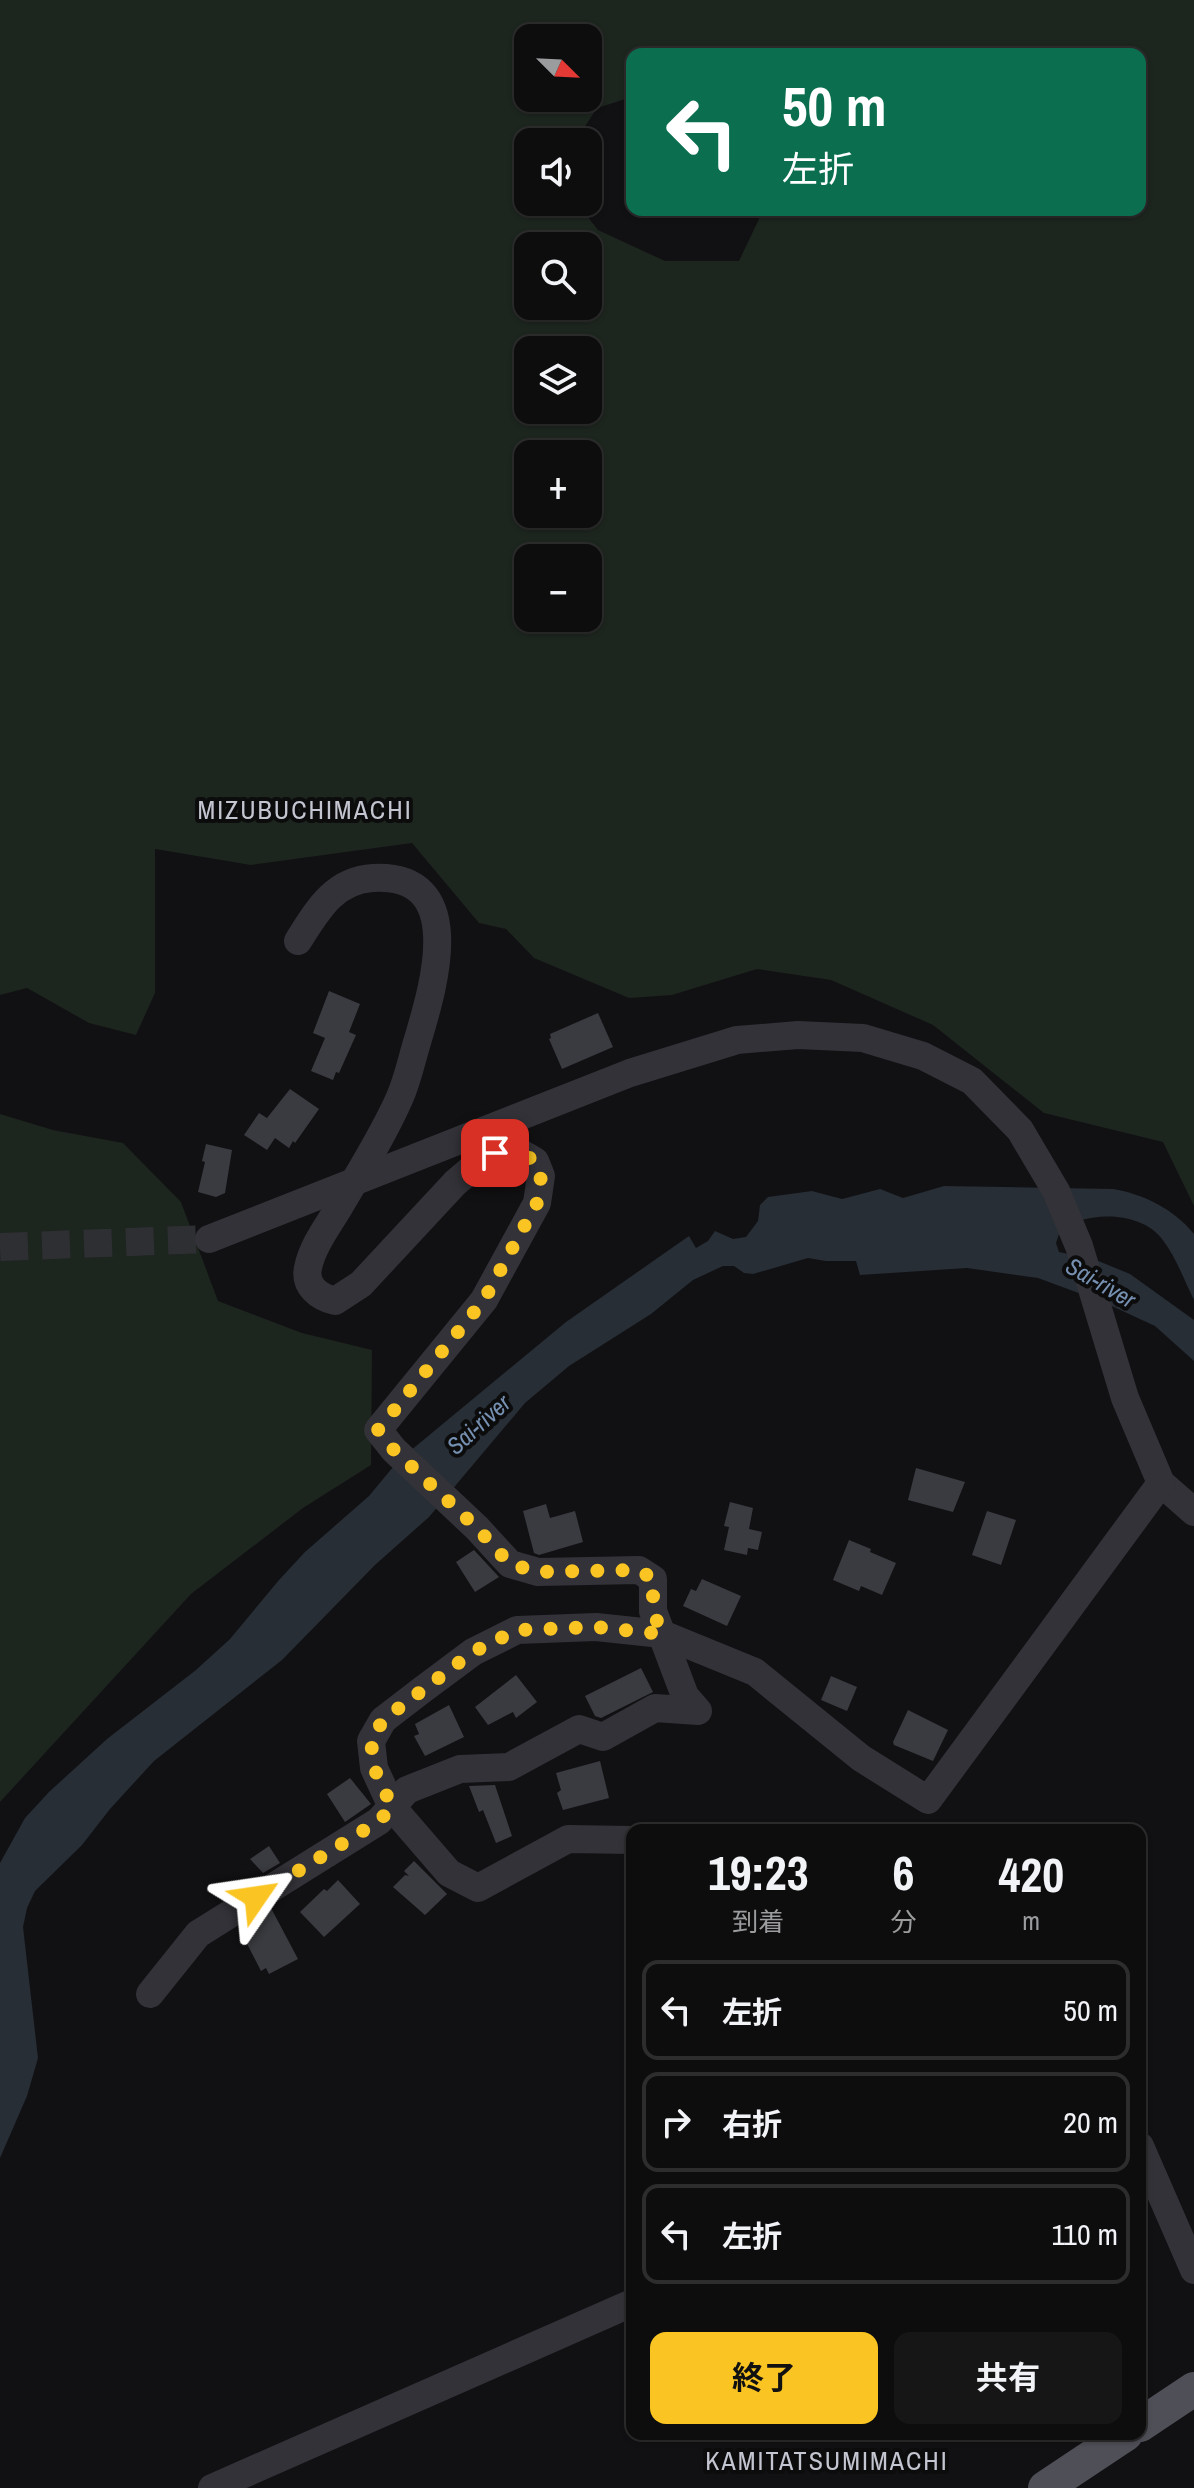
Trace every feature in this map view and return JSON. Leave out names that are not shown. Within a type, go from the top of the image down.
[{"type":"main road","points":[[1146,2421],[1194,2389]]},
{"type":"main road","points":[[1045,2488],[1117,2440]]},
{"type":"street","points":[[150,1994],[198,1934],[379,1821],[407,1790],[460,1769],[509,1767],[579,1729],[603,1737],[655,1708],[698,1711],[685,1696],[653,1611],[653,1579],[639,1570],[538,1572],[510,1564],[477,1528],[394,1450],[378,1430],[484,1300],[537,1203],[541,1176],[535,1161],[516,1150],[495,1153],[455,1183],[361,1284],[335,1301],[323,1298],[310,1286],[307,1270],[320,1239],[400,1096],[436,968],[436,919],[427,899],[410,883],[388,877],[358,879],[331,894],[298,941]]},
{"type":"street","points":[[209,1239],[630,1073],[737,1040],[798,1035],[863,1038],[923,1056],[972,1081],[1020,1130],[1056,1191],[1079,1246],[1125,1398],[1161,1483],[1194,1512]]},
{"type":"street","points":[[626,1840],[568,1839],[478,1888],[449,1873],[392,1807],[374,1768],[371,1741],[383,1720],[473,1652],[517,1630],[596,1627],[662,1634],[755,1672],[861,1758],[928,1800],[1161,1483]]},
{"type":"street","points":[[1146,2160],[1194,2270]]},
{"type":"street","points":[[212,2488],[626,2306]]},
{"type":"shaded area","points":[[0,0],[1194,0],[1194,1206],[1163,1142],[1044,1113],[933,1025],[831,980],[757,969],[672,995],[629,998],[534,958],[506,929],[479,923],[412,843],[251,865],[155,849],[155,993],[136,1035],[89,1023],[27,988],[0,995]]},
{"type":"shaded area","points":[[0,1114],[53,1130],[123,1143],[181,1202],[218,1301],[302,1333],[372,1350],[371,1465],[303,1508],[191,1594],[0,1802]]},
{"type":"water","name":"Sai-river","points":[[944,1186],[1113,1189],[1147,1199],[1177,1217],[1194,1234],[1194,1300],[1162,1239],[1137,1221],[1103,1216],[1082,1220],[1060,1231],[1056,1243],[1059,1252],[1096,1260],[1130,1274],[1194,1320],[1194,1361],[1155,1326],[1103,1302],[1038,1278],[967,1268],[860,1275],[856,1261],[808,1258],[753,1274],[744,1273],[734,1266],[723,1266],[693,1280],[651,1314],[569,1366],[525,1403],[429,1517],[375,1565],[282,1660],[154,1761],[82,1845],[35,1891],[23,1927],[38,2058],[27,2096],[0,2158],[0,1863],[25,1818],[49,1792],[107,1739],[196,1670],[230,1639],[305,1552],[369,1496],[398,1461],[566,1322],[689,1236],[696,1248],[708,1241],[715,1231],[733,1239],[746,1237],[758,1221],[760,1205],[768,1197],[812,1191],[842,1199],[880,1189],[903,1198]]},
{"type":"building","points":[[329,991],[360,1004],[349,1032],[356,1035],[333,1080],[311,1071],[325,1038],[313,1033]]},
{"type":"building","points":[[598,1013],[613,1047],[562,1069],[549,1039],[550,1034]]},
{"type":"building","points":[[290,1089],[319,1109],[289,1148],[275,1138],[267,1150],[244,1135],[259,1113],[267,1118]]},
{"type":"building","points":[[206,1144],[232,1150],[225,1193],[216,1197],[198,1192]]},
{"type":"building","points":[[916,1468],[965,1482],[953,1512],[908,1500]]},
{"type":"building","points":[[730,1502],[753,1508],[749,1529],[762,1532],[758,1550],[748,1548],[747,1555],[724,1550],[729,1527],[724,1526]]},
{"type":"building","points":[[546,1504],[550,1518],[575,1511],[583,1542],[539,1555],[534,1553],[523,1511]]},
{"type":"building","points":[[987,1511],[1016,1520],[1001,1565],[972,1555]]},
{"type":"building","points":[[849,1540],[896,1563],[882,1595],[861,1586],[859,1591],[833,1580]]},
{"type":"building","points":[[474,1550],[499,1577],[475,1592],[456,1562]]},
{"type":"building","points":[[702,1579],[741,1596],[727,1626],[683,1606],[691,1589],[696,1591]]},
{"type":"building","points":[[641,1668],[653,1692],[601,1718],[595,1716],[585,1696]]},
{"type":"building","points":[[516,1675],[537,1702],[516,1718],[513,1712],[488,1725],[475,1707]]},
{"type":"building","points":[[831,1676],[857,1687],[847,1711],[821,1700]]},
{"type":"building","points":[[449,1705],[464,1737],[425,1756],[414,1736],[419,1734],[415,1724]]},
{"type":"building","points":[[908,1710],[948,1730],[933,1761],[894,1745]]},
{"type":"building","points":[[600,1761],[609,1798],[563,1810],[557,1793],[561,1790],[556,1773]]},
{"type":"building","points":[[350,1778],[371,1804],[345,1822],[327,1794]]},
{"type":"building","points":[[495,1785],[512,1836],[496,1843],[469,1786]]},
{"type":"building","points":[[269,1846],[280,1863],[263,1873],[250,1859]]},
{"type":"building","points":[[414,1861],[447,1894],[425,1915],[393,1887],[405,1875],[409,1876],[404,1871]]},
{"type":"building","points":[[338,1880],[360,1904],[324,1937],[300,1912]]},
{"type":"building","points":[[271,1908],[298,1959],[269,1974],[266,1968],[261,1971],[239,1928]]},
{"type":"tunnel","points":[[0,1247],[209,1239]]},
{"type":"district","name":"MIZUBUCHIMACHI","points":[[305,809]]},
{"type":"district","name":"KAMITATSUMIMACHI","points":[[827,2460]]},
{"type":"route","points":[[256,1897],[379,1821],[392,1807],[374,1768],[371,1741],[383,1720],[473,1652],[517,1630],[596,1627],[662,1634],[653,1611],[653,1579],[639,1570],[538,1572],[510,1564],[477,1528],[394,1450],[378,1430],[484,1300],[537,1203],[541,1176],[535,1161],[516,1150],[495,1153]]}]
